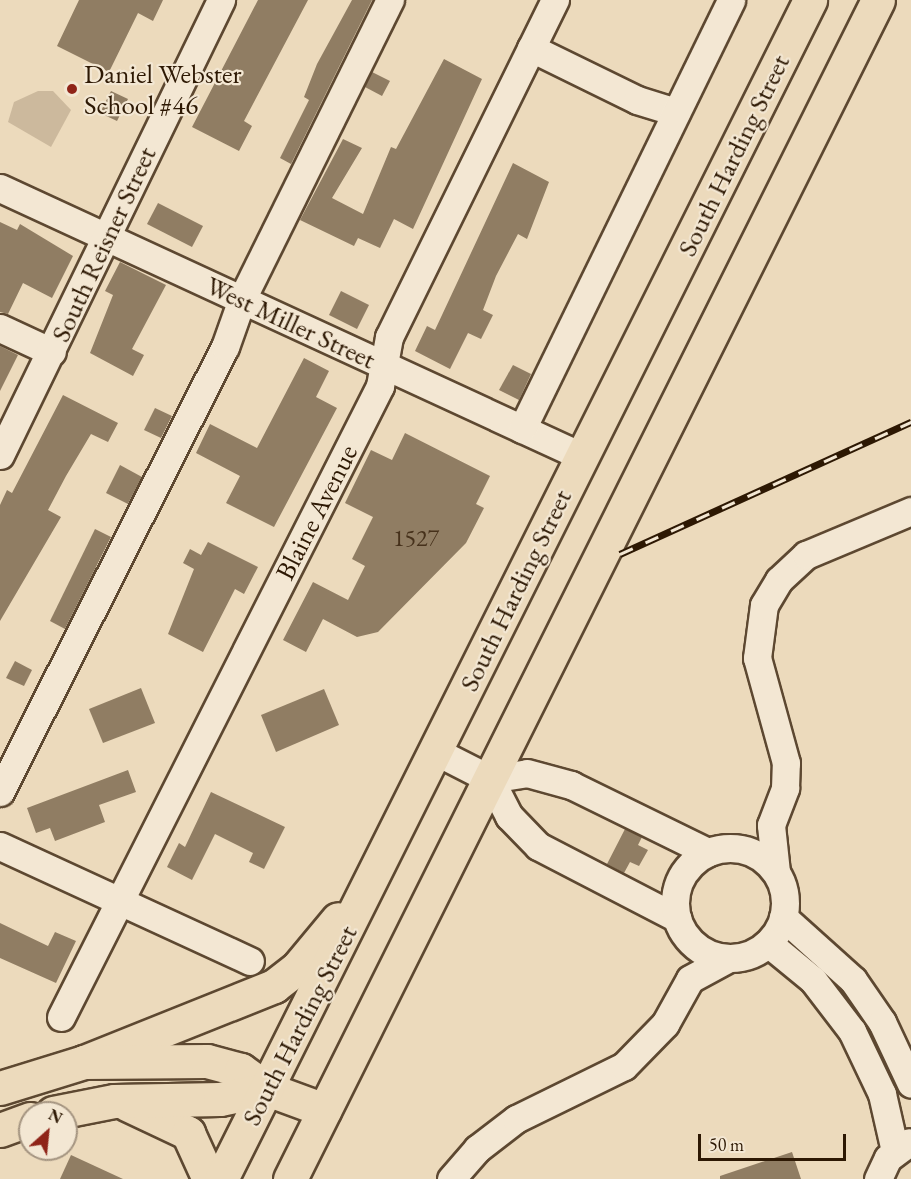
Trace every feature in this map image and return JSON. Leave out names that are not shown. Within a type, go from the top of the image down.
[{"type":"main road","name":"South Harding Street","points":[[221,1179],[810,0]]},
{"type":"main road","points":[[290,1179],[878,0]]},
{"type":"main road","points":[[0,1088],[84,1062],[274,986],[298,968],[372,879]]},
{"type":"main road","points":[[84,1062],[226,1063],[267,1089],[324,1110]]},
{"type":"main road","points":[[78,1108],[114,1101],[220,1099],[267,1089]]},
{"type":"main road","points":[[114,1101],[165,1118],[188,1132],[209,1179]]},
{"type":"main road","points":[[0,1130],[18,1123]]},
{"type":"street","name":"South Reisner Street","points":[[0,455],[109,237],[221,0]]},
{"type":"street","points":[[0,792],[225,347],[242,299],[390,0]]},
{"type":"street","name":"Blaine Avenue","points":[[61,1017],[380,386],[390,337],[555,0]]},
{"type":"street","points":[[522,429],[731,0]]},
{"type":"street","points":[[531,48],[637,100],[676,112]]},
{"type":"street","name":"West Miller Street","points":[[0,188],[581,456]]},
{"type":"street","points":[[0,328],[52,352]]},
{"type":"street","points":[[451,1179],[477,1149],[516,1119],[624,1066],[665,1024],[690,979],[729,958],[768,943],[783,917],[785,897],[776,872],[771,825],[785,788],[786,763],[757,658],[764,605],[779,579],[806,555],[911,511]]},
{"type":"street","points":[[435,751],[490,779],[509,816],[538,846],[680,925],[703,951],[729,958]]},
{"type":"street","points":[[490,779],[527,773],[571,785],[718,850],[755,854],[776,872]]},
{"type":"street","points":[[690,979],[680,925],[681,877],[718,850],[771,825]]},
{"type":"street","points":[[0,846],[250,961]]},
{"type":"street","points":[[783,917],[853,980],[882,1022],[911,1084]]},
{"type":"street","points":[[768,943],[813,980],[852,1031],[882,1094],[903,1146],[878,1179]]},
{"type":"shaded area","points":[[38,91],[53,91],[71,110],[51,147],[8,122],[14,102]]},
{"type":"building","points":[[79,0],[163,0],[153,21],[138,13],[109,72],[57,46]]},
{"type":"building","points":[[258,0],[308,0],[244,121],[252,126],[239,151],[192,127]]},
{"type":"building","points":[[352,0],[372,0],[291,164],[280,158],[309,100],[304,97],[317,64]]},
{"type":"building","points":[[444,59],[482,79],[413,229],[394,219],[380,248],[358,238],[354,246],[300,220],[343,139],[362,148],[332,198],[363,214],[391,147],[396,149]]},
{"type":"building","points":[[372,72],[390,81],[382,96],[365,87]]},
{"type":"building","points":[[111,91],[128,99],[117,121],[100,113]]},
{"type":"building","points":[[513,163],[549,182],[527,239],[518,234],[496,276],[483,310],[493,315],[481,339],[468,333],[450,369],[415,351],[427,326],[435,330]]},
{"type":"building","points":[[158,203],[203,226],[192,247],[147,224]]},
{"type":"building","points":[[0,222],[17,230],[20,224],[73,256],[52,298],[23,283],[8,314],[0,312]]},
{"type":"building","points":[[120,262],[166,285],[132,349],[144,355],[133,376],[90,353],[113,295],[105,291]]},
{"type":"building","points":[[341,291],[369,305],[357,329],[329,315]]},
{"type":"building","points":[[0,346],[18,355],[0,391]]},
{"type":"building","points":[[304,358],[329,371],[316,397],[337,408],[274,527],[226,503],[240,476],[196,453],[210,424],[257,448]]},
{"type":"building","points":[[513,365],[531,374],[519,400],[499,390]]},
{"type":"building","points":[[63,395],[118,423],[108,442],[91,434],[48,510],[61,517],[0,621],[0,505],[7,490],[12,493]]},
{"type":"building","points":[[155,408],[172,416],[161,438],[144,430]]},
{"type":"building","points":[[405,433],[490,476],[476,504],[484,508],[466,543],[378,632],[357,637],[323,619],[306,652],[283,640],[313,582],[348,600],[365,566],[352,559],[373,517],[345,503],[371,450],[392,460]]},
{"type":"building","points":[[120,465],[142,477],[128,504],[106,493]]},
{"type":"building","points":[[95,529],[111,537],[65,629],[50,621]]},
{"type":"building","points":[[208,542],[258,567],[244,594],[235,589],[203,652],[168,634],[194,569],[183,563],[190,549],[201,555]]},
{"type":"building","points":[[15,661],[32,670],[24,686],[6,678]]},
{"type":"building","points":[[141,688],[155,723],[103,743],[89,709]]},
{"type":"building","points":[[324,689],[339,725],[276,752],[261,715]]},
{"type":"building","points":[[128,770],[136,792],[99,805],[105,822],[55,841],[50,828],[36,833],[27,808]]},
{"type":"building","points":[[211,792],[285,827],[264,869],[249,862],[253,853],[215,834],[192,880],[167,867],[179,843],[185,847]]},
{"type":"building","points":[[625,829],[642,837],[638,845],[648,850],[639,866],[630,862],[624,873],[607,864]]},
{"type":"building","points":[[0,923],[48,946],[55,932],[76,941],[56,983],[0,958]]},
{"type":"building","points":[[792,1152],[801,1179],[720,1179],[720,1176]]},
{"type":"building","points":[[78,1158],[123,1179],[60,1179],[68,1161],[78,1161]]},
{"type":"railway","points":[[620,554],[911,422]]},
{"type":"place","name":"Daniel Webster School #46","points":[[72,89]]}]
